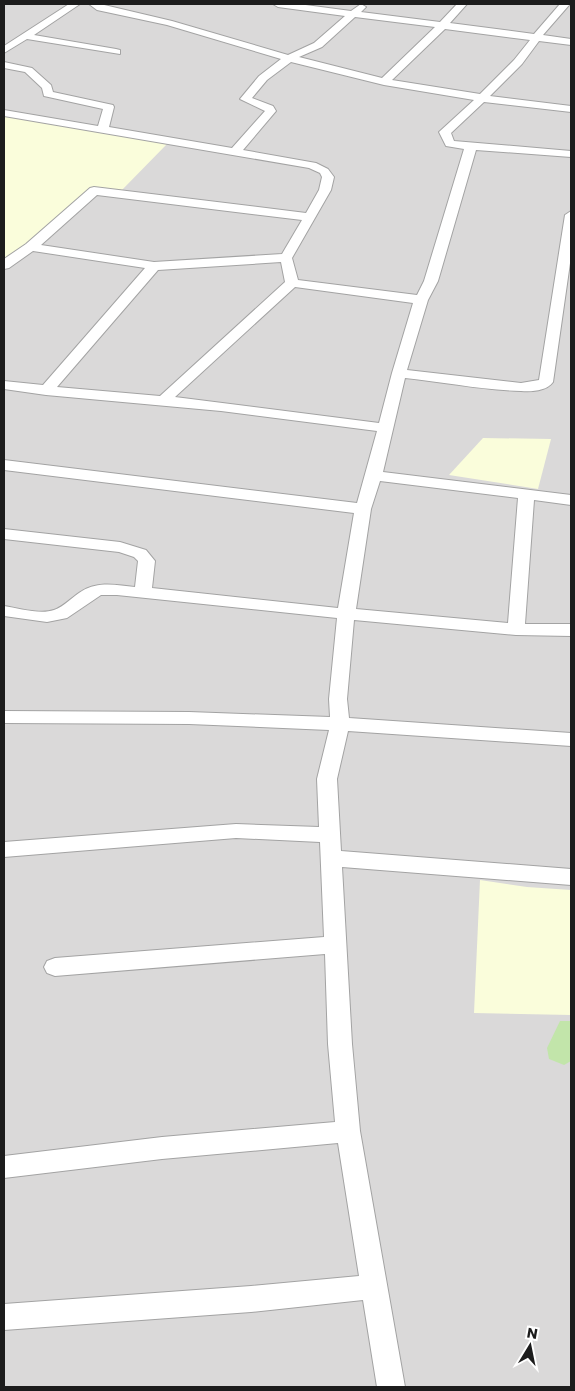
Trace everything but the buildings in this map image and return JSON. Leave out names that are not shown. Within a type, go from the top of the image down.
[{"type":"street","points":[[4,50],[76,4]]},
{"type":"street","points":[[94,4],[100,8],[169,23],[289,58],[384,82],[482,98],[571,109]]},
{"type":"street","points":[[279,4],[571,42]]},
{"type":"street","points":[[236,151],[271,112],[269,108],[244,99],[247,94],[263,78],[289,58],[318,45],[364,4]]},
{"type":"street","points":[[384,82],[462,4]]},
{"type":"street","points":[[566,4],[518,62],[446,132],[446,137],[450,144],[571,154]]},
{"type":"street","points":[[25,36],[116,52]]},
{"type":"street","points":[[4,65],[28,70],[47,87],[48,94],[109,107],[102,129]]},
{"type":"street","points":[[4,113],[236,151],[312,165],[324,171],[328,177],[325,190],[286,258],[292,283]]},
{"type":"street","points":[[391,1387],[348,1131],[340,1044],[328,779],[340,724],[338,699],[346,614],[363,509],[374,476],[384,428],[399,373],[421,300],[431,281],[471,146]]},
{"type":"street","points":[[4,265],[31,247],[94,191],[310,217]]},
{"type":"street","points":[[399,373],[512,386],[536,386],[546,382],[571,215]]},
{"type":"street","points":[[31,247],[154,266],[286,258]]},
{"type":"street","points":[[46,391],[154,266]]},
{"type":"street","points":[[164,400],[292,283],[421,300]]},
{"type":"street","points":[[556,310],[571,311]]},
{"type":"street","points":[[4,385],[46,391],[164,400],[384,428]]},
{"type":"street","points":[[4,464],[363,509]]},
{"type":"street","points":[[374,476],[571,500]]},
{"type":"street","points":[[516,628],[526,495]]},
{"type":"street","points":[[4,534],[120,546],[136,550],[144,554],[147,559],[148,568],[144,579],[143,591]]},
{"type":"street","points":[[4,611],[47,617],[68,611],[88,594],[100,590],[143,591],[346,614],[516,628],[571,630]]},
{"type":"street","points":[[4,717],[189,718],[340,724],[571,739]]},
{"type":"street","points":[[4,850],[236,831],[330,835]]},
{"type":"street","points":[[331,858],[571,877]]},
{"type":"street","points":[[55,967],[335,945]]},
{"type":"street","points":[[4,1167],[162,1148],[348,1131]]},
{"type":"street","points":[[4,1317],[251,1299],[374,1287]]},
{"type":"shaded area","points":[[4,4],[571,4],[571,1387],[4,1387]]},
{"type":"shaded area","points":[[4,116],[167,144],[122,190],[96,188],[36,243],[4,263]]},
{"type":"shaded area","points":[[483,438],[551,439],[538,489],[449,475]]},
{"type":"shaded area","points":[[480,880],[527,887],[571,890],[571,1015],[474,1013]]},
{"type":"green space","points":[[560,1021],[571,1021],[571,1061],[564,1065],[549,1059],[547,1048]]}]
